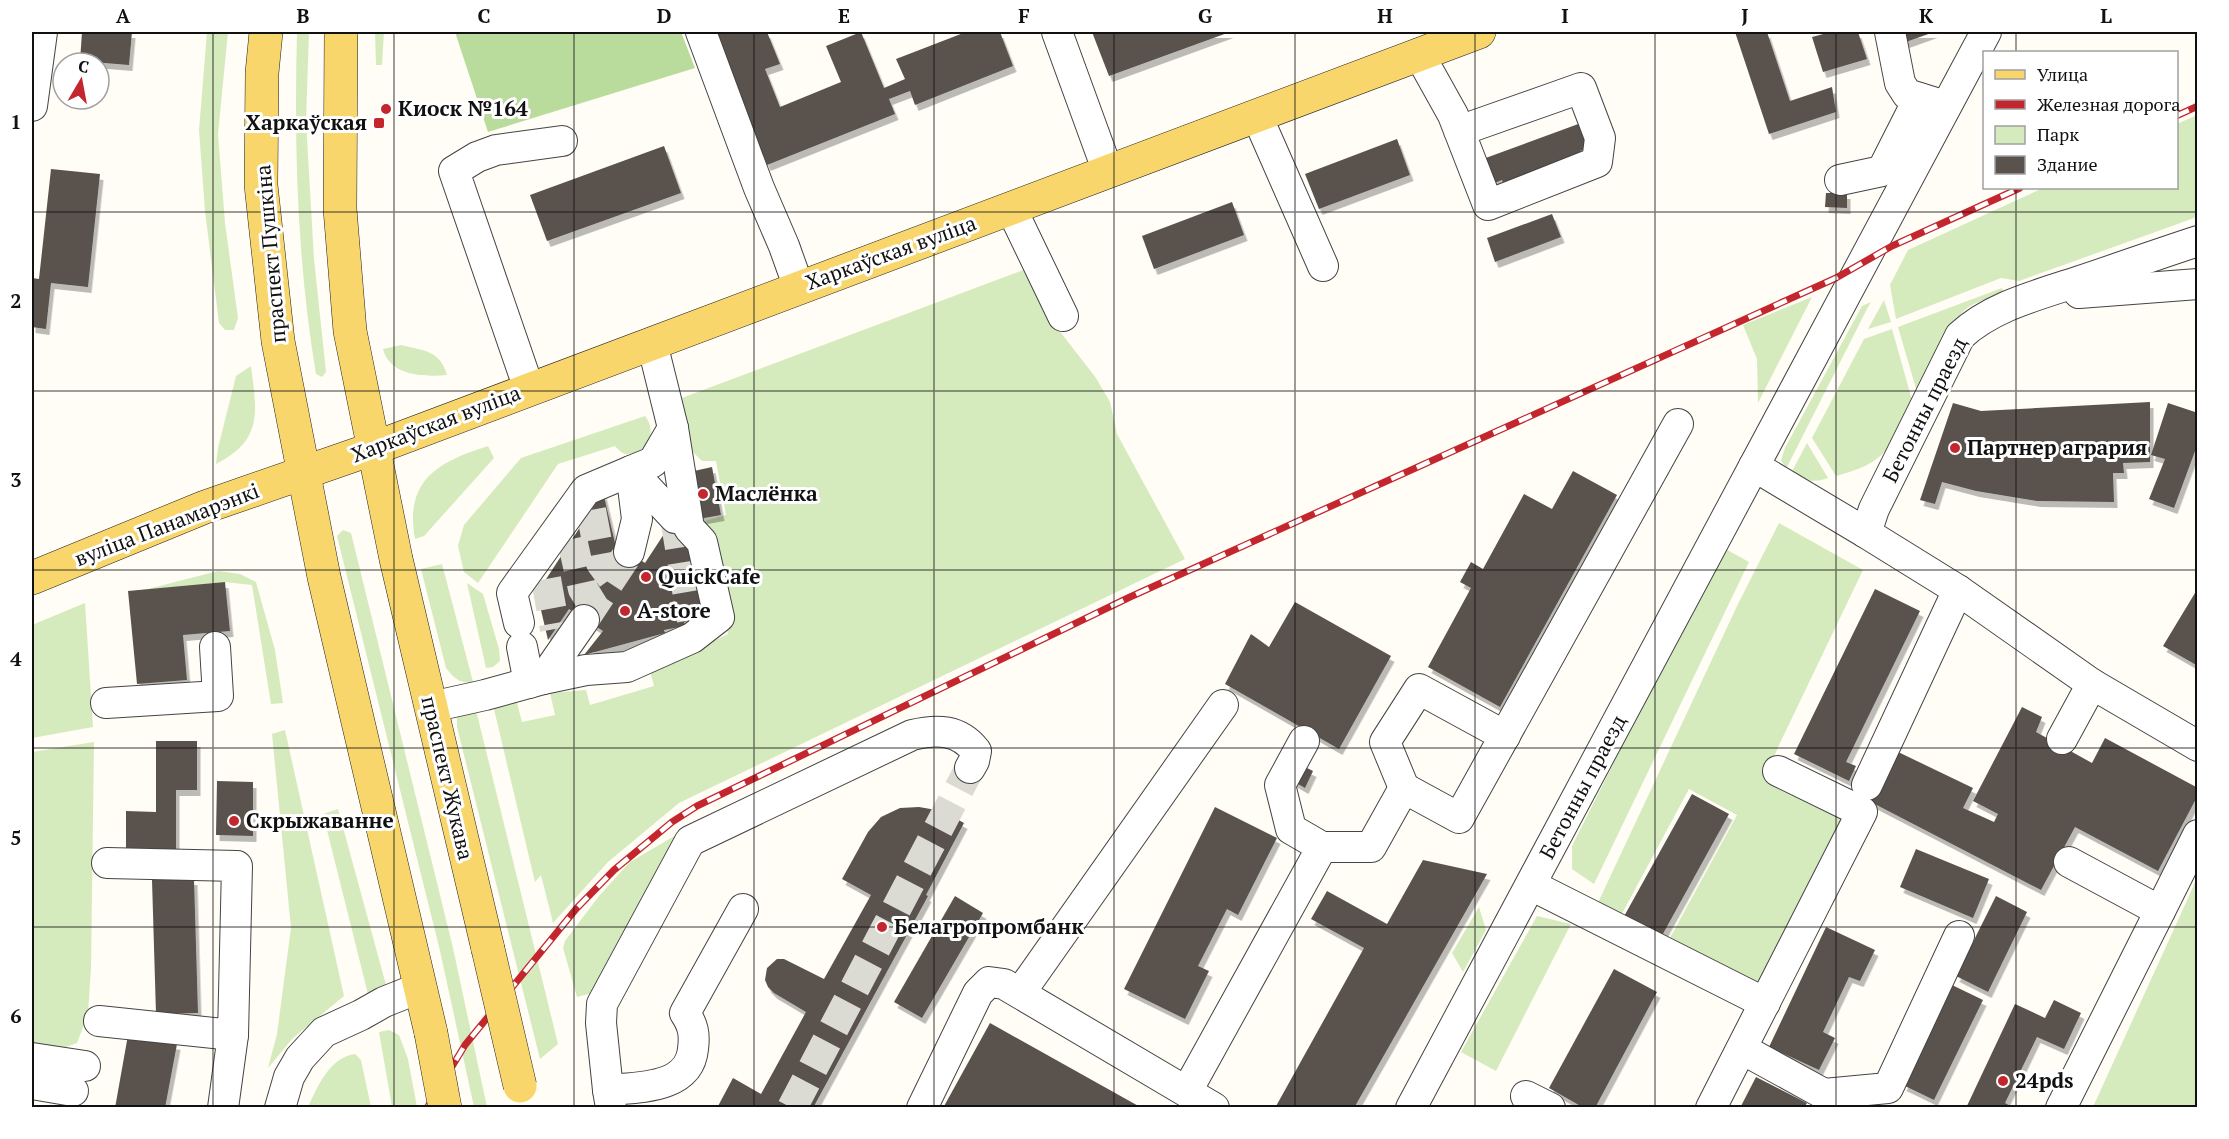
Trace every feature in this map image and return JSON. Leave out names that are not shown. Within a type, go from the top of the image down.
[{"type":"main road","name":"праспект Пушкіна","points":[[266,32],[262,73],[261,185],[278,341],[303,474]]},
{"type":"main road","points":[[341,32],[339,160],[343,261],[350,331],[372,449]]},
{"type":"main road","name":"Харкаўская вуліца","points":[[303,474],[1479,32]]},
{"type":"main road","name":"праспект Жукава","points":[[372,449],[522,1097]]},
{"type":"main road","name":"вуліца Панамарэнкі","points":[[32,578],[205,507],[303,474]]},
{"type":"main road","points":[[303,474],[324,578],[431,1034],[445,1107]]},
{"type":"street","points":[[32,106],[42,32]]},
{"type":"street","points":[[701,32],[799,288]]},
{"type":"street","points":[[1840,180],[1882,171],[1933,102],[1907,94],[1900,83],[1890,32]]},
{"type":"street","name":"Бетонны праезд","points":[[1412,1107],[1754,466],[1933,102],[1986,32]]},
{"type":"street","points":[[1063,33],[1108,172]]},
{"type":"street","points":[[1419,54],[1453,115],[1459,131],[1488,205],[1596,162],[1600,138],[1581,88],[1459,131]]},
{"type":"street","points":[[1257,116],[1323,266]]},
{"type":"street","points":[[529,389],[454,171],[477,157],[496,150],[562,141]]},
{"type":"street","points":[[1011,208],[1063,316]]},
{"type":"street","name":"Бетонны праезд","points":[[1866,532],[1874,509],[1960,336],[1974,322],[1994,311],[2198,241]]},
{"type":"street","points":[[2034,297],[2198,284]]},
{"type":"street","points":[[431,707],[586,670],[627,667],[692,629],[719,617],[702,542],[689,528],[673,428],[652,342]]},
{"type":"street","points":[[1504,736],[1419,689],[1385,742],[1404,788],[1459,818],[1678,424]]},
{"type":"street","points":[[673,428],[698,471]]},
{"type":"street","points":[[536,681],[521,635],[512,593],[543,566],[579,513],[631,471],[653,462],[673,428]]},
{"type":"street","points":[[1754,466],[1958,590],[2092,684],[2198,746]]},
{"type":"street","points":[[631,471],[675,518]]},
{"type":"street","points":[[628,552],[637,519],[631,471]]},
{"type":"street","points":[[1867,785],[1958,590]]},
{"type":"street","points":[[536,681],[561,637],[584,620]]},
{"type":"street","points":[[106,703],[218,696],[215,647]]},
{"type":"street","points":[[2062,739],[2092,684]]},
{"type":"street","points":[[1020,993],[1223,705]]},
{"type":"street","points":[[743,909],[685,1013],[694,1031],[693,1054],[690,1063],[683,1072],[669,1081],[610,1099],[601,1023],[602,1004],[690,841],[912,735],[933,730],[945,731],[968,741],[976,751],[970,768]]},
{"type":"street","points":[[1304,741],[1280,785],[1291,829],[1322,847],[1371,847],[1404,788]]},
{"type":"street","points":[[1711,1107],[1862,812],[1779,771]]},
{"type":"street","points":[[2061,1107],[2198,836]]},
{"type":"street","points":[[1187,1091],[1322,847]]},
{"type":"street","points":[[2069,862],[2160,911]]},
{"type":"street","points":[[107,863],[237,866],[233,1035],[223,1107]]},
{"type":"street","points":[[1530,885],[1765,1003]]},
{"type":"street","points":[[1742,1049],[1821,1101],[1888,1088],[1959,936]]},
{"type":"street","points":[[922,1107],[978,993],[989,982],[1004,984],[1214,1107]]},
{"type":"street","points":[[280,1107],[289,1077],[300,1058],[324,1032],[384,1002],[420,988]]},
{"type":"street","points":[[99,1021],[233,1035]]},
{"type":"street","points":[[32,1058],[79,1079],[32,1084]]},
{"type":"green space","points":[[207,32],[228,32],[218,134],[225,223],[238,318],[234,330],[225,330],[219,323],[205,211],[199,130]]},
{"type":"green space","points":[[297,32],[309,32],[306,121],[314,259],[326,372],[322,377],[316,374],[301,246],[296,118]]},
{"type":"green space","points":[[375,32],[384,32],[382,65],[376,65]]},
{"type":"green space","points":[[455,32],[681,32],[695,68],[488,132]]},
{"type":"green space","points":[[2197,115],[2197,217],[2019,281],[2001,278],[1896,319],[1890,285],[1908,250],[2041,189],[2178,189],[2178,124]]},
{"type":"green space","points":[[1029,268],[1048,316],[1096,378],[1110,402],[1117,434],[1185,559],[679,803],[608,862],[553,923],[541,875],[535,882],[493,705],[516,699],[522,722],[555,715],[550,693],[586,690],[590,705],[654,686],[650,671],[728,634],[705,521],[726,515],[716,461],[702,461],[691,450],[679,399]]},
{"type":"green space","points":[[2002,288],[2004,294],[1972,305],[1954,321],[1939,344],[1917,392],[1898,327]]},
{"type":"green space","points":[[1812,297],[1758,403],[1757,359],[1743,325]]},
{"type":"green space","points":[[1884,300],[1891,322],[1868,329]]},
{"type":"green space","points":[[1871,302],[1786,469],[1781,460],[1785,448],[1862,306]]},
{"type":"green space","points":[[1892,329],[1912,400],[1893,441],[1878,458],[1854,471],[1836,476],[1812,438],[1864,339]]},
{"type":"green space","points":[[401,345],[435,356],[447,375],[418,375],[400,370],[387,358],[383,349]]},
{"type":"green space","points":[[251,366],[255,398],[253,424],[242,445],[216,464],[236,376]]},
{"type":"green space","points":[[645,416],[650,424],[650,433],[644,451],[628,455],[615,446],[558,464],[478,583],[464,572],[458,546],[464,525],[521,458]]},
{"type":"green space","points":[[1807,443],[1828,478],[1809,481],[1790,475]]},
{"type":"green space","points":[[488,446],[494,458],[424,536],[415,539],[413,519],[415,502],[420,488],[429,476],[454,459]]},
{"type":"green space","points":[[1779,523],[1863,570],[1766,776],[1849,820],[1763,994],[1665,947],[1737,815],[1689,789],[1618,921],[1595,909],[1738,604]]},
{"type":"green space","points":[[343,530],[351,533],[453,948],[487,1107],[474,1107],[440,951],[337,536]]},
{"type":"green space","points":[[1722,547],[1749,562],[1594,884],[1572,869],[1572,846]]},
{"type":"green space","points":[[442,564],[473,682],[458,680],[446,668],[421,569]]},
{"type":"green space","points":[[218,571],[240,574],[256,582],[275,650],[283,703],[271,704],[252,585],[225,582],[144,590]]},
{"type":"green space","points":[[467,583],[483,594],[499,649],[500,661],[493,667],[486,668]]},
{"type":"green space","points":[[85,603],[93,727],[32,738],[32,625]]},
{"type":"green space","points":[[475,706],[558,1044],[540,1059],[457,727],[457,715]]},
{"type":"green space","points":[[285,730],[344,996],[293,1038],[268,1068],[277,1034],[291,928],[272,734]]},
{"type":"green space","points":[[94,742],[91,968],[88,1014],[77,1043],[63,1048],[32,1046],[32,752]]},
{"type":"green space","points":[[338,809],[386,985],[370,1002],[323,814]]},
{"type":"green space","points":[[683,831],[597,992],[577,997],[563,948],[565,941],[599,896],[630,862]]},
{"type":"green space","points":[[2197,878],[2197,1107],[2093,1107],[2184,907]]},
{"type":"green space","points":[[1479,907],[1486,930],[1463,972],[1452,953]]},
{"type":"green space","points":[[1537,916],[1571,924],[1496,1071],[1461,1052]]},
{"type":"green space","points":[[389,1030],[399,1035],[408,1059],[417,1107],[392,1107],[379,1032]]},
{"type":"green space","points":[[355,1054],[361,1060],[371,1107],[308,1107],[320,1082],[331,1067],[338,1061]]},
{"type":"building","points":[[82,32],[132,32],[129,65],[111,64],[111,51],[81,51]]},
{"type":"building","points":[[713,32],[767,32],[780,64],[765,69],[780,107],[841,82],[826,46],[861,32],[884,88],[905,79],[896,59],[966,32],[1000,32],[1013,66],[915,105],[910,91],[889,99],[895,114],[767,165]]},
{"type":"building","points":[[1092,32],[1230,32],[1109,76]]},
{"type":"building","points":[[1735,32],[1767,32],[1790,101],[1832,87],[1836,112],[1769,134]]},
{"type":"building","points":[[1831,32],[1858,32],[1867,59],[1823,72],[1812,37]]},
{"type":"building","points":[[1898,32],[1934,32],[1903,43]]},
{"type":"building","points":[[1581,123],[1590,147],[1580,151],[1584,162],[1506,190],[1502,180],[1492,184],[1483,159]]},
{"type":"building","points":[[1397,139],[1410,175],[1319,209],[1305,174]]},
{"type":"building","points":[[664,146],[681,193],[547,241],[530,195]]},
{"type":"building","points":[[51,169],[100,174],[88,287],[51,283],[46,329],[32,327],[32,278],[39,279]]},
{"type":"building","points":[[1826,193],[1847,193],[1847,208],[1825,207]]},
{"type":"building","points":[[1232,202],[1244,235],[1154,269],[1142,236]]},
{"type":"building","points":[[1552,214],[1561,237],[1495,262],[1487,238]]},
{"type":"building","points":[[2150,402],[2150,462],[2123,463],[2124,473],[2113,473],[2114,502],[2037,501],[1976,491],[1942,482],[1935,504],[1920,500],[1953,403],[1981,411]]},
{"type":"building","points":[[2168,403],[2198,413],[2198,443],[2174,508],[2149,499],[2165,459],[2151,455]]},
{"type":"building","name":"Маслёнка","points":[[712,467],[721,515],[693,520],[685,473]]},
{"type":"building","points":[[1573,471],[1617,495],[1500,707],[1428,667],[1471,588],[1460,582],[1471,562],[1483,569],[1524,494],[1552,509]]},
{"type":"building","points":[[603,492],[615,543],[645,563],[681,508],[705,617],[684,622],[685,626],[664,630],[665,633],[584,655],[603,631],[569,609],[548,640],[537,593]]},
{"type":"building","points":[[225,582],[230,631],[183,635],[187,680],[137,684],[128,591]]},
{"type":"building","points":[[2198,588],[2198,666],[2163,646]]},
{"type":"building","points":[[1875,589],[1920,611],[1846,762],[1856,766],[1849,781],[1794,754]]},
{"type":"building","points":[[1295,602],[1391,656],[1339,749],[1225,684],[1251,634],[1269,647]]},
{"type":"building","points":[[2022,707],[2042,717],[2036,732],[2092,763],[2105,738],[2198,788],[2198,795],[2158,871],[2075,827],[2041,890],[1867,800],[1894,750],[1973,788],[1963,808],[1994,822],[1998,814],[1973,801]]},
{"type":"building","points":[[156,741],[197,741],[197,790],[176,790],[176,852],[126,852],[126,811],[156,812]]},
{"type":"building","points":[[1299,764],[1313,771],[1305,788],[1291,780]]},
{"type":"building","name":"Скрыжаванне","points":[[217,781],[253,782],[253,836],[216,835]]},
{"type":"building","points":[[1692,794],[1729,814],[1659,941],[1622,920]]},
{"type":"building","name":"Белагропромбанк","points":[[919,807],[942,811],[964,823],[926,895],[928,896],[813,1108],[717,1108],[733,1078],[761,1094],[806,1012],[768,987],[765,980],[767,968],[777,959],[784,959],[824,979],[871,895],[842,879],[868,832],[881,817],[900,808]]},
{"type":"building","points":[[1215,807],[1277,838],[1238,915],[1227,909],[1198,966],[1209,971],[1185,1019],[1124,989]]},
{"type":"building","points":[[1916,849],[1989,879],[1973,918],[1900,887]]},
{"type":"building","points":[[1423,860],[1487,874],[1354,1108],[1275,1108],[1364,948],[1311,919],[1327,891],[1387,924]]},
{"type":"building","points":[[194,879],[198,1013],[156,1014],[152,880]]},
{"type":"building","points":[[955,896],[983,913],[922,1018],[894,1002]]},
{"type":"building","points":[[1996,896],[2027,912],[1988,992],[1956,976]]},
{"type":"building","points":[[1826,927],[1875,950],[1860,981],[1849,977],[1823,1032],[1835,1038],[1819,1070],[1769,1047]]},
{"type":"building","points":[[1614,969],[1657,992],[1595,1108],[1584,1108],[1549,1088]]},
{"type":"building","points":[[1952,985],[1983,1000],[1934,1100],[1903,1085]]},
{"type":"building","points":[[2054,1000],[2081,1013],[2064,1049],[2037,1037],[2005,1103],[2014,1108],[1966,1108],[2015,1004],[2045,1018]]},
{"type":"building","points":[[990,1023],[1142,1108],[943,1108]]},
{"type":"building","points":[[128,1035],[177,1044],[165,1108],[115,1108]]},
{"type":"building","points":[[1756,1077],[1807,1103],[1804,1108],[1740,1108]]},
{"type":"tunnel","points":[[591,510],[601,563],[612,578]]},
{"type":"tunnel","points":[[675,518],[692,620]]},
{"type":"tunnel","points":[[572,539],[583,589],[594,607]]},
{"type":"tunnel","points":[[584,620],[629,552]]},
{"type":"tunnel","points":[[546,579],[555,629]]},
{"type":"tunnel","points":[[792,1108],[970,768]]},
{"type":"railway","points":[[2178,115],[2198,106]]},
{"type":"railway","points":[[427,1108],[465,1045],[576,909],[614,870],[672,822],[697,806],[1130,597],[1836,278],[1892,246],[2018,189]]},
{"type":"place","name":"Киоск №164","points":[[386,109]]},
{"type":"place","name":"Харкаўская","points":[[379,123]]},
{"type":"place","name":"Партнер агрария","points":[[1955,448]]},
{"type":"place","name":"Маслёнка","points":[[703,494]]},
{"type":"place","name":"QuickCafe","points":[[646,577]]},
{"type":"place","name":"А-store","points":[[625,611]]},
{"type":"place","name":"Скрыжаванне","points":[[234,821]]},
{"type":"place","name":"Белагропромбанк","points":[[882,927]]},
{"type":"place","name":"24pds","points":[[2003,1081]]}]
